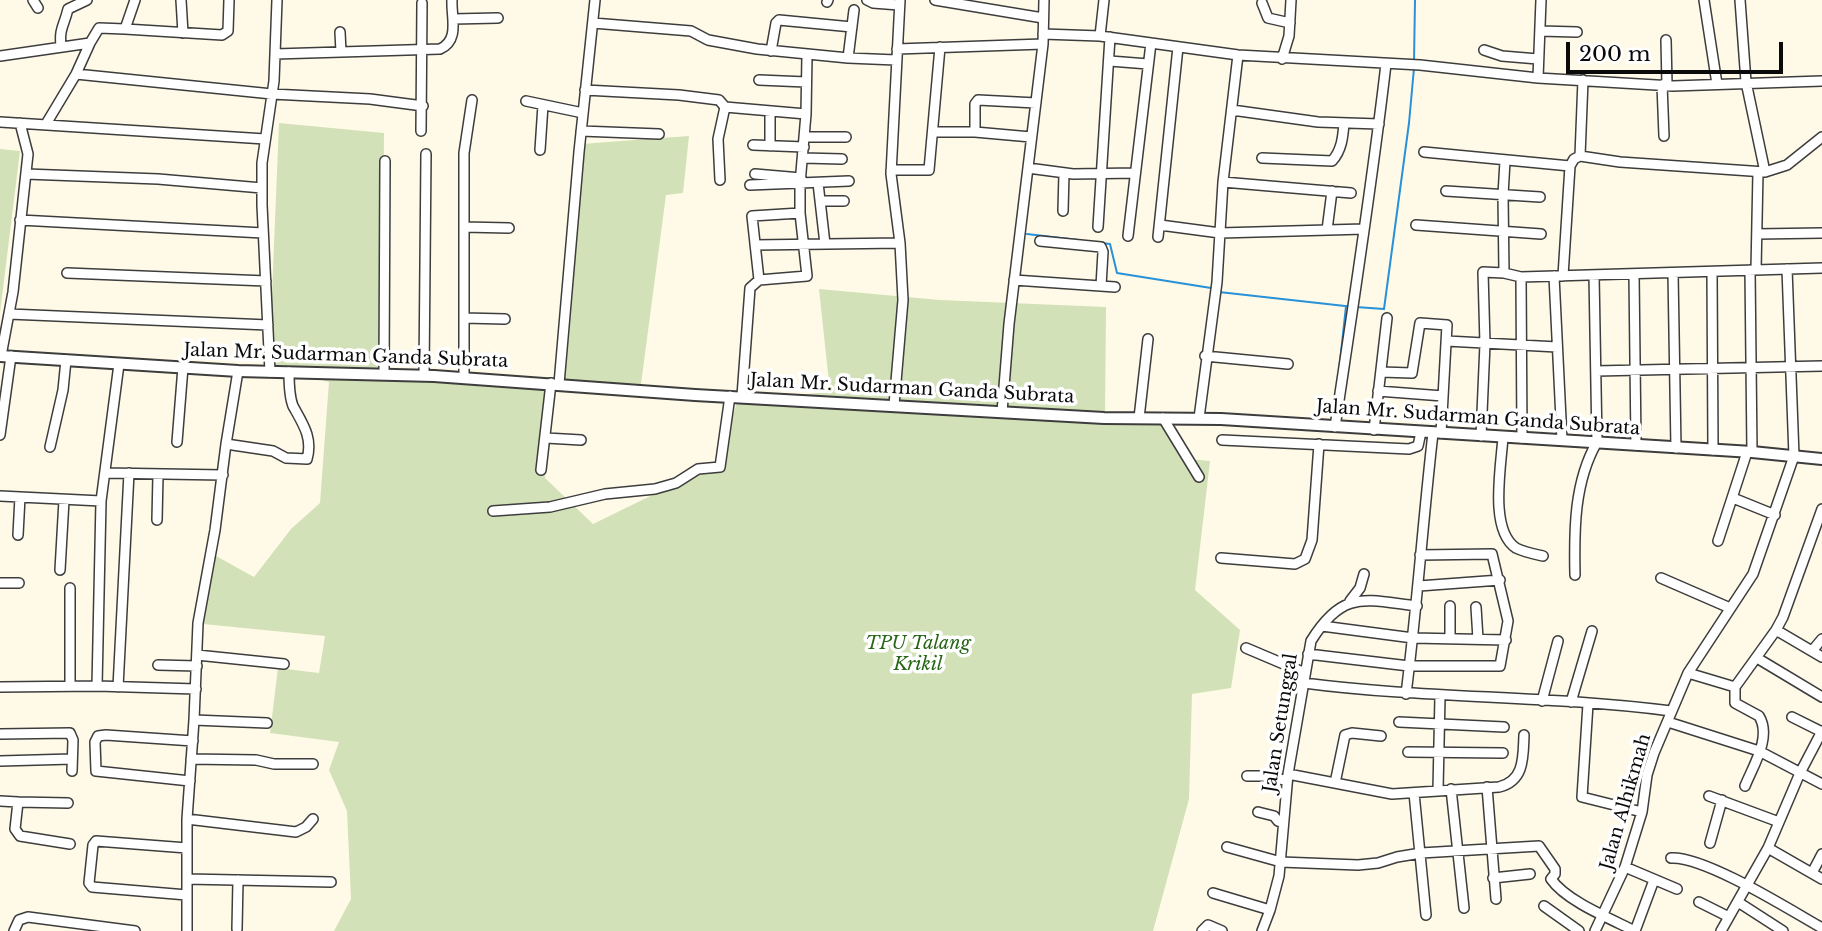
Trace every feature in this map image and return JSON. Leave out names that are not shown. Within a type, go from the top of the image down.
[{"type":"street","points":[[61,46],[59,32],[68,9],[87,0]]},
{"type":"street","points":[[125,29],[135,0]]},
{"type":"street","points":[[181,0],[183,33]]},
{"type":"street","points":[[46,124],[76,74],[90,43],[102,28],[226,34],[229,0]]},
{"type":"street","points":[[270,372],[262,188],[265,139],[272,93],[277,0]]},
{"type":"street","points":[[275,54],[446,46],[452,38],[452,0]]},
{"type":"street","points":[[541,470],[555,384],[595,0]]},
{"type":"street","points":[[867,0],[873,3],[899,3],[891,170],[900,243],[903,300],[894,405]]},
{"type":"street","points":[[935,0],[969,3],[1043,19]]},
{"type":"street","points":[[999,11],[1000,0]]},
{"type":"street","points":[[1002,412],[1014,280],[1043,39],[1044,0]]},
{"type":"street","points":[[1098,227],[1110,61],[1105,37],[1104,0]]},
{"type":"street","points":[[1282,59],[1287,45],[1292,0]]},
{"type":"street","points":[[1538,78],[1541,0]]},
{"type":"street","points":[[1704,0],[1717,84]]},
{"type":"street","points":[[1718,541],[1749,452],[1753,270],[1761,172],[1746,82],[1740,0]]},
{"type":"street","points":[[421,131],[422,3]]},
{"type":"street","points":[[1262,3],[1268,18],[1290,23]]},
{"type":"street","points":[[848,58],[854,10]]},
{"type":"street","points":[[453,19],[498,18]]},
{"type":"street","points":[[771,51],[776,23],[781,19],[852,27]]},
{"type":"street","points":[[593,23],[691,31],[708,40],[771,51],[897,60]]},
{"type":"street","points":[[1540,30],[1577,32]]},
{"type":"street","points":[[340,32],[341,52]]},
{"type":"street","points":[[897,49],[1105,37],[1238,55],[1416,65],[1538,78],[1665,85],[1822,82]]},
{"type":"street","points":[[1664,136],[1665,40]]},
{"type":"street","points":[[0,56],[90,43]]},
{"type":"street","points":[[1128,236],[1151,43]]},
{"type":"street","points":[[891,170],[929,170],[940,47]]},
{"type":"street","points":[[1158,237],[1178,47]]},
{"type":"street","points":[[1484,50],[1502,56],[1538,59]]},
{"type":"street","points":[[742,397],[750,288],[759,280],[807,277],[800,213],[807,55]]},
{"type":"street","points":[[1199,418],[1205,356],[1217,282],[1223,183],[1238,55]]},
{"type":"street","points":[[1110,61],[1148,64]]},
{"type":"street","points":[[1335,427],[1354,309],[1386,64]]},
{"type":"street","points":[[76,74],[272,93],[370,99],[423,106]]},
{"type":"street","points":[[759,80],[806,82]]},
{"type":"street","points":[[1580,156],[1583,80]]},
{"type":"street","points":[[585,90],[721,101],[725,107],[718,139],[720,180]]},
{"type":"street","points":[[464,378],[464,153],[472,100]]},
{"type":"street","points":[[975,132],[975,104],[978,100],[1036,103]]},
{"type":"street","points":[[526,101],[583,113]]},
{"type":"street","points":[[540,150],[543,105]]},
{"type":"street","points":[[725,107],[806,114]]},
{"type":"street","points":[[1232,110],[1344,123],[1379,124]]},
{"type":"street","points":[[770,111],[770,146]]},
{"type":"street","points":[[0,121],[265,139]]},
{"type":"street","points":[[0,435],[4,356],[26,174],[27,149],[20,123]]},
{"type":"street","points":[[1262,158],[1332,161],[1342,143],[1344,123]]},
{"type":"street","points":[[581,131],[659,134]]},
{"type":"street","points":[[933,132],[975,132],[1031,137]]},
{"type":"street","points":[[753,145],[770,146],[846,137]]},
{"type":"street","points":[[1562,440],[1557,347],[1558,276],[1570,166],[1574,159],[1580,156],[1620,162],[1761,172],[1787,164],[1822,137]]},
{"type":"street","points":[[1424,152],[1570,166]]},
{"type":"street","points":[[424,375],[426,154]]},
{"type":"street","points":[[803,158],[842,159]]},
{"type":"street","points":[[384,374],[385,161]]},
{"type":"street","points":[[1504,272],[1505,161]]},
{"type":"street","points":[[1028,168],[1064,173],[1135,173]]},
{"type":"street","points":[[1063,211],[1064,173]]},
{"type":"street","points":[[26,174],[158,179],[262,188]]},
{"type":"street","points":[[755,174],[818,183],[849,181]]},
{"type":"street","points":[[750,185],[801,181]]},
{"type":"street","points":[[818,183],[825,244]]},
{"type":"street","points":[[1223,183],[1351,193]]},
{"type":"street","points":[[1327,230],[1332,191]]},
{"type":"street","points":[[1446,191],[1540,197]]},
{"type":"street","points":[[821,201],[844,201]]},
{"type":"street","points":[[759,280],[753,215],[800,213]]},
{"type":"street","points":[[20,220],[263,233]]},
{"type":"street","points":[[1160,225],[1220,233],[1364,229]]},
{"type":"street","points":[[1416,225],[1541,234]]},
{"type":"street","points":[[464,227],[509,228]]},
{"type":"street","points":[[1756,234],[1822,233]]},
{"type":"street","points":[[1040,241],[1101,247],[1101,286]]},
{"type":"street","points":[[755,245],[900,243]]},
{"type":"street","points":[[1480,436],[1485,344],[1483,272],[1504,272],[1521,277],[1822,268]]},
{"type":"street","points":[[1787,269],[1794,456]]},
{"type":"street","points":[[1712,272],[1713,450]]},
{"type":"street","points":[[67,273],[266,281]]},
{"type":"street","points":[[1673,273],[1676,448]]},
{"type":"street","points":[[1634,274],[1636,445]]},
{"type":"street","points":[[1575,575],[1581,483],[1586,463],[1597,442],[1594,275]]},
{"type":"street","points":[[1521,277],[1522,438]]},
{"type":"street","points":[[1014,280],[1115,287]]},
{"type":"street","points":[[9,314],[268,326]]},
{"type":"street","points":[[464,318],[505,319]]},
{"type":"street","points":[[1374,430],[1387,318]]},
{"type":"street","points":[[1381,372],[1412,373],[1422,322],[1447,325],[1443,397],[1432,433],[1419,586],[1406,694]]},
{"type":"street","points":[[1139,418],[1148,339]]},
{"type":"street","points":[[1447,341],[1557,347]]},
{"type":"street","name":"Jalan Mr. Sudarman Ganda Subrata","points":[[4,356],[238,371],[424,375],[730,397],[1104,418],[1199,418],[1749,452],[1822,459]]},
{"type":"street","points":[[1205,356],[1288,364]]},
{"type":"street","points":[[50,447],[64,390],[66,360]]},
{"type":"street","points":[[97,686],[101,501],[119,364]]},
{"type":"street","points":[[1596,371],[1822,366]]},
{"type":"street","points":[[177,442],[183,367]]},
{"type":"street","points":[[187,931],[187,819],[199,611],[214,540],[238,371]]},
{"type":"street","points":[[226,444],[273,451],[286,458],[307,459],[310,447],[303,422],[291,399],[289,372]]},
{"type":"street","points":[[1378,391],[1443,397]]},
{"type":"street","points":[[494,511],[551,507],[605,494],[655,489],[676,483],[698,469],[720,467],[730,397]]},
{"type":"street","points":[[1163,418],[1199,477]]},
{"type":"street","points":[[1348,428],[1348,446]]},
{"type":"street","points":[[1222,440],[1409,449],[1418,446],[1432,433]]},
{"type":"street","points":[[1503,437],[1501,530],[1515,547],[1543,556]]},
{"type":"street","points":[[546,438],[581,440]]},
{"type":"street","points":[[1221,558],[1295,564],[1305,559],[1312,540],[1319,444]]},
{"type":"street","name":"Jalan Alhikmah","points":[[1595,931],[1625,867],[1642,812],[1647,775],[1671,711],[1688,673],[1753,574],[1794,456]]},
{"type":"street","points":[[105,473],[223,475]]},
{"type":"street","points":[[118,687],[130,473]]},
{"type":"street","points":[[157,520],[159,475]]},
{"type":"street","points":[[0,496],[101,501]]},
{"type":"street","points":[[18,535],[20,497]]},
{"type":"street","points":[[1733,498],[1775,515]]},
{"type":"street","points":[[60,570],[64,500]]},
{"type":"street","points":[[1745,786],[1763,735],[1761,719],[1735,703],[1735,687],[1776,630],[1822,509]]},
{"type":"street","points":[[1308,654],[1409,666],[1497,667],[1502,663],[1508,621],[1500,580],[1491,553],[1420,555]]},
{"type":"street","points":[[1349,602],[1360,588],[1364,574]]},
{"type":"street","points":[[1661,578],[1730,608]]},
{"type":"street","points":[[1419,586],[1500,580]]},
{"type":"street","points":[[0,583],[19,583]]},
{"type":"street","points":[[70,587],[70,686]]},
{"type":"street","points":[[1349,602],[1359,600],[1417,606]]},
{"type":"street","name":"Jalan Setunggal","points":[[1262,931],[1270,910],[1281,862],[1287,778],[1311,641],[1322,626],[1349,602]]},
{"type":"street","points":[[1450,606],[1450,638]]},
{"type":"street","points":[[1476,607],[1478,639]]},
{"type":"street","points":[[1322,626],[1413,638],[1506,640]]},
{"type":"street","points":[[1776,630],[1822,657]]},
{"type":"street","points":[[1571,702],[1592,631]]},
{"type":"street","points":[[1812,651],[1822,639]]},
{"type":"street","points":[[1542,701],[1558,641]]},
{"type":"street","points":[[1246,649],[1305,673]]},
{"type":"street","points":[[197,655],[284,664]]},
{"type":"street","points":[[1757,658],[1822,697]]},
{"type":"street","points":[[158,665],[197,666]]},
{"type":"street","points":[[1688,673],[1735,687]]},
{"type":"street","points":[[1304,683],[1406,694],[1571,702],[1671,711]]},
{"type":"street","points":[[0,687],[196,689]]},
{"type":"street","points":[[1437,790],[1440,696]]},
{"type":"street","points":[[1588,704],[1582,797],[1642,812]]},
{"type":"street","points":[[1721,931],[1768,848],[1800,773],[1822,732],[1792,717]]},
{"type":"street","points":[[194,720],[267,723]]},
{"type":"street","points":[[1399,722],[1504,727]]},
{"type":"street","points":[[1668,722],[1759,751],[1822,784]]},
{"type":"street","points":[[0,734],[70,733],[73,737],[72,771]]},
{"type":"street","points":[[1335,783],[1345,735],[1352,733],[1381,736]]},
{"type":"street","points":[[190,781],[96,771],[95,742],[98,736],[106,735],[193,741]]},
{"type":"street","points":[[1247,776],[1335,783],[1392,794],[1504,786],[1515,778],[1523,766],[1524,735]]},
{"type":"street","points":[[1408,752],[1503,753]]},
{"type":"street","points":[[191,759],[313,764]]},
{"type":"street","points":[[0,761],[72,760]]},
{"type":"street","points":[[1487,787],[1496,900]]},
{"type":"street","points":[[1451,789],[1464,908]]},
{"type":"street","points":[[1414,793],[1426,915]]},
{"type":"street","points":[[1709,796],[1779,821]]},
{"type":"street","points":[[1710,843],[1723,800]]},
{"type":"street","points":[[0,801],[68,803]]},
{"type":"street","points":[[18,802],[15,826],[17,835],[70,844]]},
{"type":"street","points":[[1258,812],[1283,822]]},
{"type":"street","points":[[187,819],[296,832],[306,827],[313,819]]},
{"type":"street","points":[[187,848],[96,841],[93,845],[89,883],[92,887],[187,895]]},
{"type":"street","points":[[1227,847],[1281,862],[1358,865],[1421,853],[1540,846],[1556,870],[1550,879],[1553,883],[1565,893],[1635,931],[1654,880]]},
{"type":"street","points":[[1768,848],[1822,879]]},
{"type":"street","points":[[1812,873],[1822,854]]},
{"type":"street","points":[[1671,858],[1686,858],[1748,886],[1822,928]]},
{"type":"street","points":[[1625,867],[1678,889]]},
{"type":"street","points":[[1493,878],[1530,874]]},
{"type":"street","points":[[187,878],[331,881]]},
{"type":"street","points":[[237,929],[238,880]]},
{"type":"street","points":[[1213,893],[1270,910]]},
{"type":"street","points":[[1699,902],[1729,917]]},
{"type":"street","points":[[1738,902],[1783,931]]},
{"type":"street","points":[[1544,906],[1579,931]]},
{"type":"street","points":[[14,931],[19,920],[28,917],[135,931]]},
{"type":"street","points":[[1202,931],[1208,925],[1222,931]]},
{"type":"green space","name":"TPU Talang Krikil","points":[[279,123],[384,133],[382,375],[554,389],[545,478],[593,524],[716,464],[738,400],[830,392],[819,289],[940,300],[1106,307],[1105,415],[1161,422],[1187,459],[1210,461],[1195,590],[1240,630],[1231,688],[1192,694],[1189,799],[1153,931],[334,931],[351,899],[347,811],[329,770],[339,742],[270,733],[278,668],[319,673],[325,636],[203,624],[216,556],[254,577],[291,529],[320,503],[329,382],[269,367]]},
{"type":"green space","points":[[689,136],[683,193],[666,195],[641,384],[559,381],[581,144]]},
{"type":"green space","points":[[0,149],[20,151],[0,313]]},
{"type":"waterway","points":[[1414,62],[1415,0]]},
{"type":"waterway","points":[[1356,307],[1384,309],[1414,68]]},
{"type":"waterway","points":[[1027,234],[1078,240]]},
{"type":"waterway","points":[[1101,243],[1110,244],[1117,273],[1211,288]]},
{"type":"waterway","points":[[1219,292],[1345,306]]},
{"type":"waterway","points":[[1338,380],[1346,306],[1350,306]]}]
